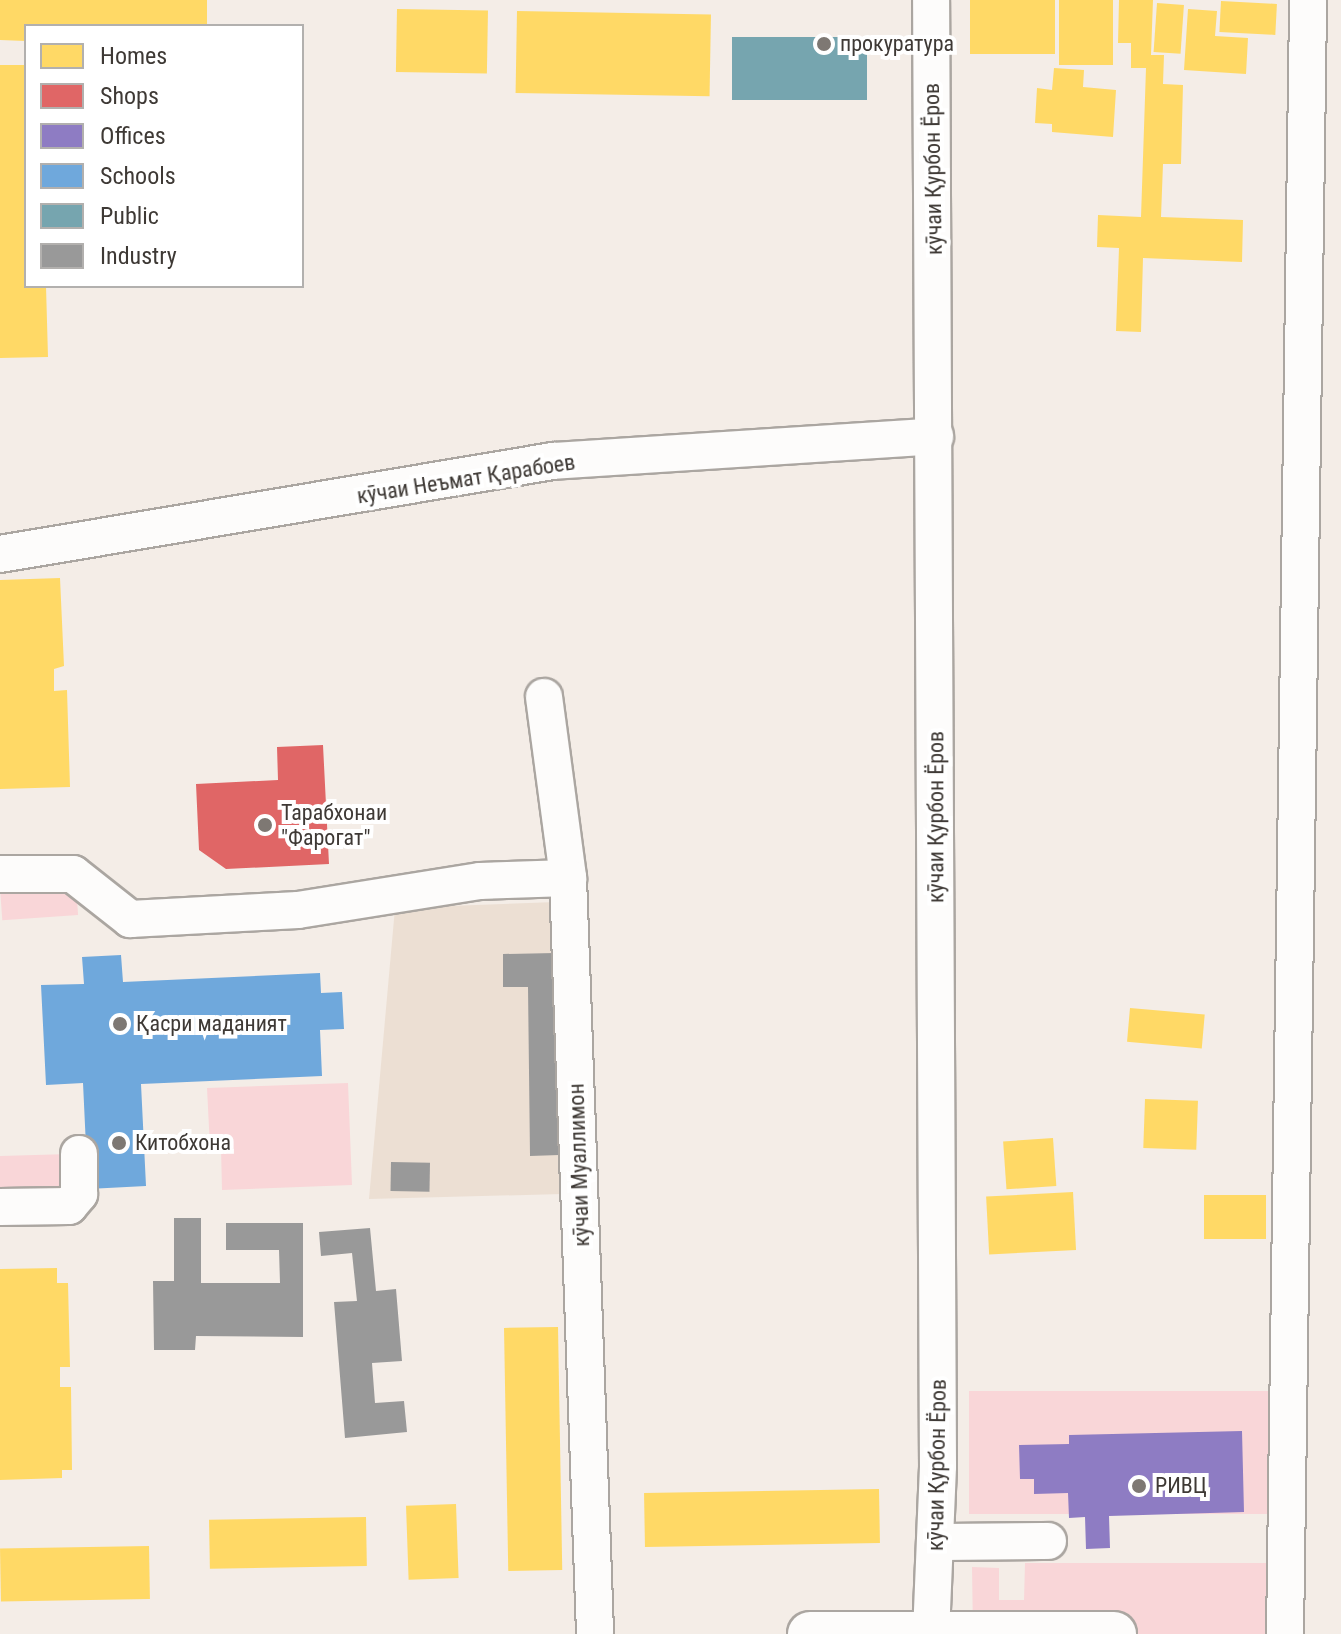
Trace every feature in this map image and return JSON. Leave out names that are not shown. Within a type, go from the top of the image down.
[{"type":"highway","points":[[810,1634],[1114,1634]]},
{"type":"street","name":"кӯчаи Қурбон Ёров","points":[[931,0],[937,1542],[931,1633]]},
{"type":"street","points":[[1285,1634],[1308,0]]},
{"type":"street","name":"кӯчаи Неъмат Қарабоев","points":[[0,554],[553,461],[935,436]]},
{"type":"street","name":"кӯчаи Муаллимон","points":[[544,697],[568,878],[595,1634]]},
{"type":"street","points":[[0,874],[73,874],[130,919],[298,910],[480,881],[568,878]]},
{"type":"street","points":[[0,1207],[69,1206],[79,1194],[79,1154]]},
{"type":"street","points":[[937,1542],[1048,1541]]},
{"type":"shaded area","points":[[76,885],[78,915],[2,920],[0,890]]},
{"type":"shaded area","points":[[556,902],[562,1194],[369,1199],[395,908]]},
{"type":"shaded area","points":[[348,1083],[352,1185],[222,1190],[221,1148],[210,1148],[207,1088]]},
{"type":"shaded area","points":[[70,1154],[70,1185],[39,1199],[0,1199],[0,1156]]},
{"type":"shaded area","points":[[969,1391],[1278,1391],[1278,1514],[969,1514]]},
{"type":"shaded area","points":[[1025,1563],[1274,1563],[1274,1634],[973,1634],[972,1567],[999,1568],[999,1600],[1024,1600]]},
{"type":"building: Homes","points":[[0,0],[207,0],[207,24],[24,24],[24,41],[0,40]]},
{"type":"building: Homes","points":[[970,0],[1055,0],[1055,54],[970,54]]},
{"type":"building: Homes","points":[[1059,0],[1113,0],[1113,65],[1059,65]]},
{"type":"building: Homes","points":[[1119,0],[1153,0],[1151,55],[1164,55],[1163,84],[1183,85],[1181,164],[1163,164],[1161,217],[1243,220],[1242,262],[1143,258],[1141,332],[1116,331],[1119,248],[1097,247],[1098,215],[1141,217],[1146,68],[1131,68],[1131,43],[1118,43]]},
{"type":"building: Homes","points":[[1221,1],[1277,4],[1275,35],[1219,32]]},
{"type":"building: Homes","points":[[1157,3],[1184,5],[1181,54],[1154,52]]},
{"type":"building: Homes","points":[[397,9],[488,11],[487,74],[396,72]]},
{"type":"building: Homes","points":[[1188,9],[1217,11],[1215,36],[1248,38],[1246,74],[1184,70]]},
{"type":"building: Homes","points":[[517,11],[711,14],[710,96],[516,93]]},
{"type":"building: Homes","points":[[0,65],[24,65],[24,288],[46,288],[48,357],[0,358]]},
{"type":"building: Homes","points":[[1054,68],[1084,70],[1083,87],[1116,90],[1113,137],[1052,132],[1052,124],[1035,123],[1037,88],[1052,90]]},
{"type":"building: Homes","points":[[60,578],[64,666],[54,669],[54,691],[67,690],[70,787],[0,789],[0,580]]},
{"type":"building: Homes","points":[[1130,1008],[1205,1015],[1202,1048],[1127,1042]]},
{"type":"building: Homes","points":[[1145,1099],[1198,1101],[1196,1150],[1143,1148]]},
{"type":"building: Homes","points":[[1053,1138],[1056,1186],[1006,1189],[1003,1141]]},
{"type":"building: Homes","points":[[1073,1192],[1076,1250],[989,1254],[986,1197]]},
{"type":"building: Homes","points":[[1204,1195],[1266,1195],[1266,1239],[1204,1239]]},
{"type":"building: Homes","points":[[57,1268],[57,1283],[68,1283],[70,1367],[60,1367],[60,1387],[71,1387],[72,1470],[62,1470],[62,1478],[0,1480],[0,1269]]},
{"type":"building: Homes","points":[[558,1327],[562,1570],[508,1571],[504,1328]]},
{"type":"building: Homes","points":[[879,1489],[880,1543],[645,1547],[644,1493]]},
{"type":"building: Homes","points":[[456,1504],[459,1578],[409,1580],[406,1506]]},
{"type":"building: Homes","points":[[366,1517],[367,1566],[210,1569],[209,1520]]},
{"type":"building: Homes","points":[[149,1546],[150,1599],[1,1602],[0,1549]]},
{"type":"building: Shops","points":[[323,745],[329,864],[226,869],[199,850],[196,784],[278,780],[277,747]]},
{"type":"building: Offices","name":"РИВЦ","points":[[1242,1431],[1244,1512],[1109,1516],[1110,1548],[1086,1549],[1085,1517],[1069,1518],[1068,1493],[1034,1494],[1034,1479],[1020,1479],[1019,1445],[1069,1444],[1069,1435]]},
{"type":"building: Schools","points":[[121,955],[123,982],[320,973],[321,993],[342,992],[344,1029],[320,1030],[322,1076],[141,1084],[146,1186],[88,1189],[83,1083],[46,1085],[41,985],[84,984],[82,957]]},
{"type":"building: Public","points":[[732,37],[867,37],[867,100],[732,100]]},
{"type":"building: Industry","points":[[555,953],[559,1155],[530,1156],[528,987],[503,987],[503,954]]},
{"type":"building: Industry","points":[[391,1162],[430,1163],[429,1192],[390,1191]]},
{"type":"building: Industry","points":[[174,1218],[201,1218],[201,1283],[280,1283],[279,1250],[226,1250],[226,1223],[303,1223],[303,1337],[196,1336],[195,1350],[154,1350],[153,1281],[174,1281]]},
{"type":"building: Industry","points":[[370,1228],[376,1291],[396,1289],[402,1361],[372,1363],[375,1403],[404,1401],[407,1432],[345,1438],[334,1302],[357,1301],[352,1253],[321,1256],[319,1232]]},
{"type":"place","name":"прокуратура","points":[[824,44]]},
{"type":"place","name":"Тарабхонаи \"Фарогат\"","points":[[265,825]]},
{"type":"place","name":"Қасри маданият","points":[[120,1024]]},
{"type":"place","name":"Китобхона","points":[[119,1143]]},
{"type":"place","name":"РИВЦ","points":[[1139,1486]]}]
